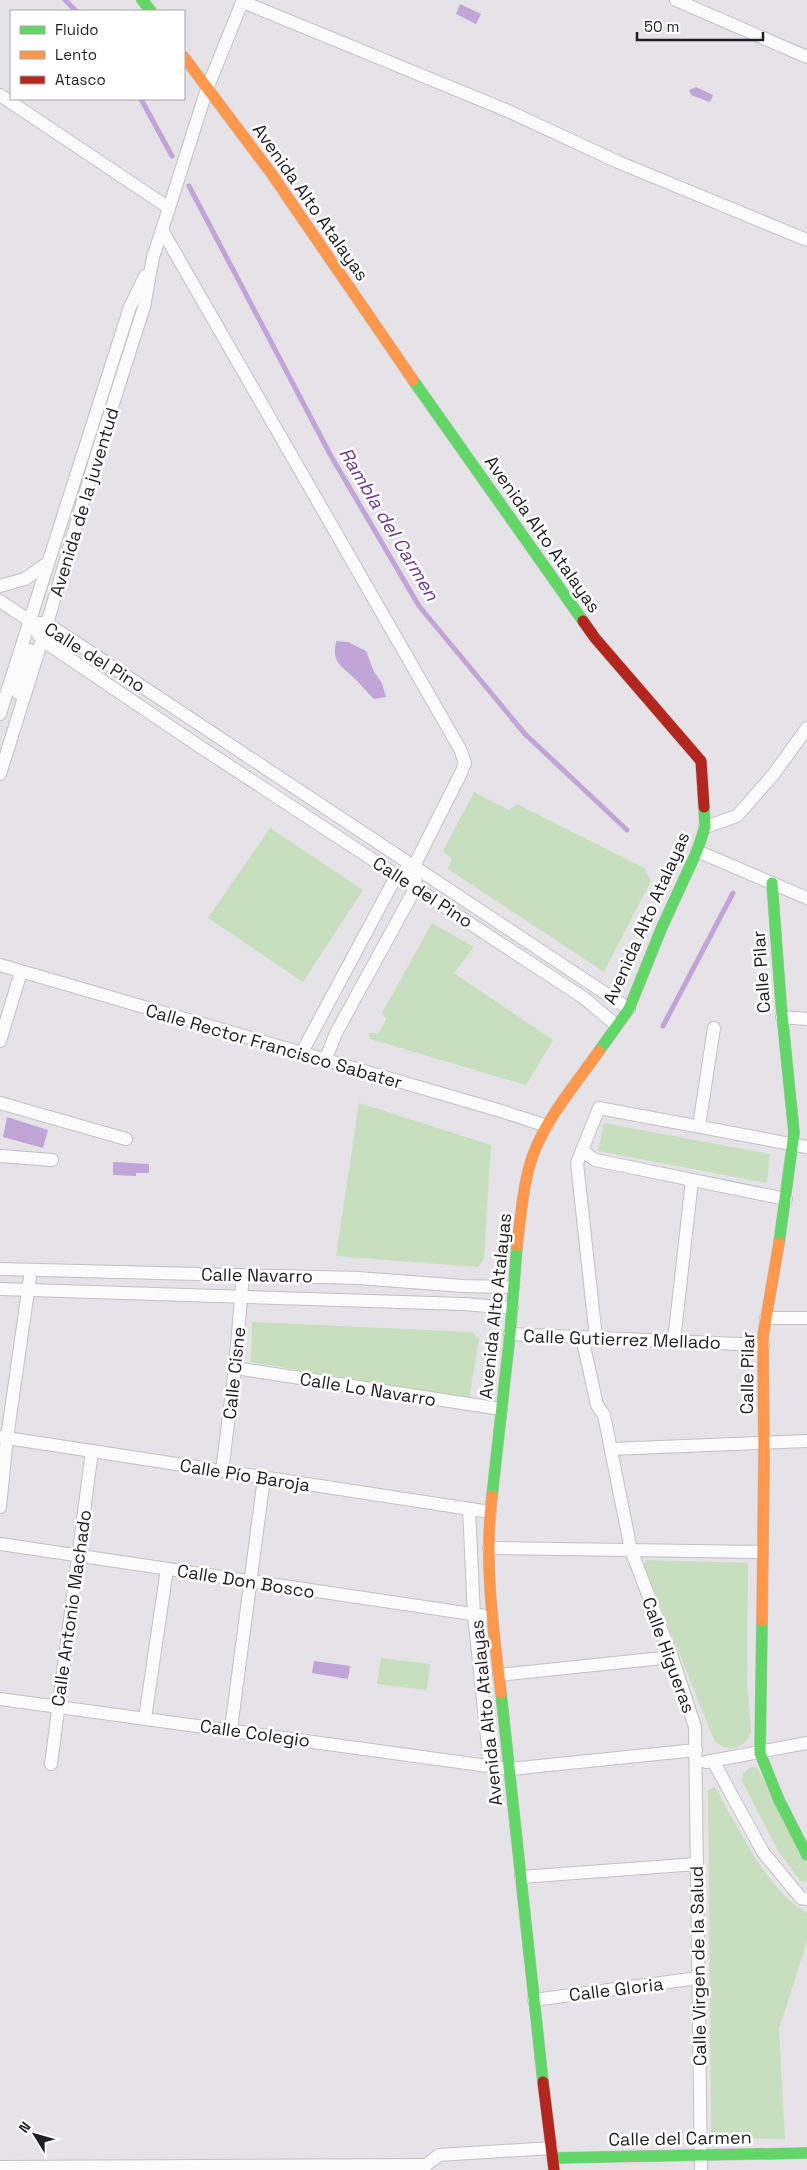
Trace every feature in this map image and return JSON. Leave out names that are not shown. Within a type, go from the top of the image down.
[{"type":"main road","points":[[142,0],[150,10]]},
{"type":"main road","name":"Avenida Alto Atalayas","points":[[185,58],[271,173],[448,430],[595,638],[701,761],[705,827],[697,851],[662,927],[629,1009],[547,1126],[534,1155],[524,1192],[513,1287],[510,1334],[490,1512],[489,1548],[492,1618],[554,2170]]},
{"type":"main road","name":"Calle Pilar","points":[[772,883],[782,1017],[794,1133],[786,1199],[763,1345],[764,1442],[760,1753],[779,1800],[807,1856]]},
{"type":"main road","name":"Calle del Carmen","points":[[552,2153],[701,2155],[807,2153]]},
{"type":"street","points":[[676,0],[807,57]]},
{"type":"street","points":[[243,1],[500,108],[618,162],[807,240]]},
{"type":"street","name":"Avenida de la juventud","points":[[0,774],[48,624],[96,457],[144,306],[153,258],[207,89],[243,1]]},
{"type":"street","points":[[0,95],[169,208]]},
{"type":"street","points":[[162,230],[460,749],[465,763],[462,773],[414,866],[416,887],[336,1033],[325,1061]]},
{"type":"street","name":"Avenida de la juventud","points":[[0,714],[130,306],[153,258]]},
{"type":"street","points":[[30,621],[41,616],[64,543],[96,457]]},
{"type":"street","points":[[0,586],[25,579],[49,562]]},
{"type":"street","points":[[0,601],[30,621],[34,638],[22,676],[7,752]]},
{"type":"street","name":"Calle del Pino","points":[[30,621],[48,624],[629,1009]]},
{"type":"street","name":"Calle del Pino","points":[[30,621],[42,640],[199,746],[584,998],[616,1025]]},
{"type":"street","points":[[705,827],[737,816],[774,775],[807,728]]},
{"type":"street","points":[[697,851],[807,898]]},
{"type":"street","points":[[301,1054],[398,875],[414,866]]},
{"type":"street","name":"Calle Rector Francisco Sabater","points":[[0,965],[547,1126]]},
{"type":"street","points":[[0,1040],[21,972]]},
{"type":"street","points":[[782,1017],[807,1020]]},
{"type":"street","points":[[699,1126],[714,1028]]},
{"type":"street","points":[[0,1103],[126,1139]]},
{"type":"street","points":[[596,1338],[577,1163],[599,1108],[807,1146]]},
{"type":"street","points":[[582,1150],[596,1160],[786,1199]]},
{"type":"street","points":[[0,1156],[52,1160]]},
{"type":"street","points":[[674,1341],[692,1180]]},
{"type":"street","name":"Calle Navarro","points":[[0,1269],[358,1278],[463,1286],[513,1287]]},
{"type":"street","points":[[0,1507],[4,1437],[31,1270]]},
{"type":"street","name":"Calle Cisne","points":[[222,1471],[235,1368],[243,1275]]},
{"type":"street","name":"Calle Navarro","points":[[0,1289],[463,1304],[512,1308]]},
{"type":"street","points":[[766,1318],[807,1318]]},
{"type":"street","name":"Calle Gutierrez Mellado","points":[[510,1334],[763,1345]]},
{"type":"street","name":"Calle Higueras","points":[[582,1337],[597,1405],[604,1415],[631,1550],[672,1657],[695,1727],[696,1756]]},
{"type":"street","name":"Calle Lo Navarro","points":[[235,1368],[501,1409]]},
{"type":"street","name":"Calle Pío Baroja","points":[[4,1437],[490,1512]]},
{"type":"street","points":[[611,1449],[807,1441]]},
{"type":"street","name":"Calle Antonio Machado","points":[[51,1764],[92,1451]]},
{"type":"street","points":[[231,1730],[264,1478]]},
{"type":"street","points":[[469,1509],[474,1615],[490,1766]]},
{"type":"street","name":"Calle Don Bosco","points":[[0,1544],[492,1618]]},
{"type":"street","points":[[489,1548],[762,1552]]},
{"type":"street","points":[[145,1718],[167,1569]]},
{"type":"street","points":[[499,1675],[672,1657]]},
{"type":"street","name":"Calle Colegio","points":[[0,1699],[510,1769],[696,1756],[713,1761],[807,1743]]},
{"type":"street","name":"Calle Virgen de la Salud","points":[[696,1756],[701,2170]]},
{"type":"street","points":[[713,1761],[763,1852],[801,1898],[807,1899]]},
{"type":"street","points":[[521,1877],[697,1864]]},
{"type":"street","name":"Calle Gloria","points":[[534,2000],[698,1978]]},
{"type":"street","points":[[0,2167],[426,2168],[439,2156],[552,2153]]},
{"type":"green space","points":[[474,792],[509,810],[517,804],[644,868],[651,881],[604,972],[448,869],[452,859],[443,851]]},
{"type":"green space","points":[[270,828],[363,890],[303,982],[208,918]]},
{"type":"green space","points":[[432,923],[474,947],[454,973],[553,1040],[526,1085],[370,1039],[368,1033],[379,1033],[386,1019],[382,1013]]},
{"type":"green space","points":[[359,1103],[491,1145],[484,1259],[478,1267],[336,1256]]},
{"type":"green space","points":[[604,1123],[770,1154],[767,1183],[598,1151]]},
{"type":"green space","points":[[252,1322],[472,1332],[479,1339],[469,1399],[251,1362]]},
{"type":"green space","points":[[646,1560],[748,1563],[747,1681],[751,1731],[745,1742],[736,1748],[725,1747],[714,1740],[644,1565]]},
{"type":"green space","points":[[381,1658],[430,1664],[427,1690],[377,1684]]},
{"type":"green space","points":[[751,1767],[757,1767],[807,1865],[807,1882],[800,1881],[778,1850],[742,1781],[743,1773]]},
{"type":"green space","points":[[715,1787],[754,1856],[766,1873],[778,1889],[807,1913],[807,1941],[779,2029],[785,2139],[711,2138],[708,1790]]},
{"type":"shaded area","points":[[460,4],[481,14],[476,24],[456,14]]},
{"type":"shaded area","points":[[696,87],[713,95],[710,102],[691,95],[689,90]]},
{"type":"shaded area","points":[[336,641],[348,642],[366,651],[374,672],[382,683],[386,697],[374,699],[341,666],[335,654]]},
{"type":"shaded area","points":[[7,1117],[48,1130],[43,1148],[3,1137]]},
{"type":"shaded area","points":[[113,1162],[149,1164],[149,1173],[136,1173],[136,1176],[113,1175]]},
{"type":"shaded area","points":[[314,1661],[350,1666],[348,1679],[312,1673]]},
{"type":"waterway","name":"Rambla del Carmen","points":[[65,0],[75,10]]},
{"type":"waterway","name":"Rambla del Carmen","points":[[142,100],[172,156]]},
{"type":"waterway","name":"Rambla del Carmen","points":[[189,186],[331,456],[419,606],[525,734],[627,830]]},
{"type":"waterway","points":[[663,1026],[733,893]]},
{"type":"traffic: fast","points":[[142,0],[150,10]]},
{"type":"traffic: fast","points":[[413,380],[583,621]]},
{"type":"traffic: fast","points":[[599,1051],[629,1009],[662,927],[697,851],[705,827],[704,807]]},
{"type":"traffic: fast","points":[[772,883],[781,1004],[794,1133],[779,1243]]},
{"type":"traffic: fast","points":[[492,1496],[510,1334],[517,1246]]},
{"type":"traffic: fast","points":[[762,1621],[760,1753],[779,1800],[807,1855]]},
{"type":"traffic: fast","points":[[501,1693],[543,2082]]},
{"type":"traffic: fast","points":[[553,2158],[807,2153]]},
{"type":"traffic: slow","points":[[185,58],[271,173],[413,380]]},
{"type":"traffic: slow","points":[[517,1246],[525,1188],[533,1155],[554,1114],[599,1051]]},
{"type":"traffic: slow","points":[[762,1621],[763,1336],[779,1243]]},
{"type":"traffic: slow","points":[[492,1496],[489,1545],[490,1595],[501,1693]]},
{"type":"traffic: jam","points":[[583,621],[595,638],[701,761],[704,807]]},
{"type":"traffic: jam","points":[[543,2082],[554,2170]]}]
